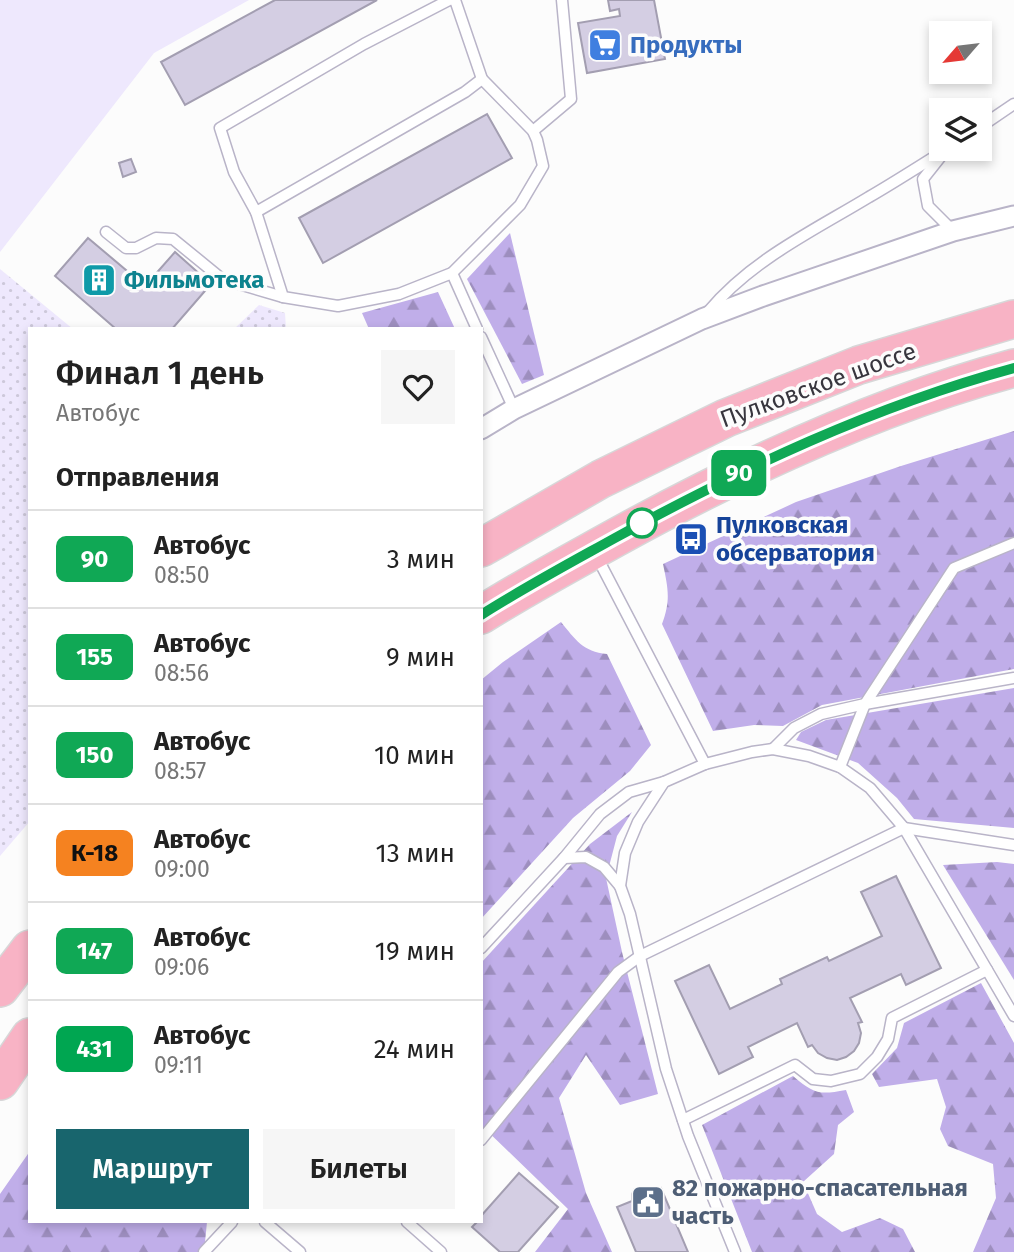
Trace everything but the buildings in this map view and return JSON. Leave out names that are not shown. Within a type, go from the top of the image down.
[{"type":"highway","name":"Пулковское шоссе","points":[[483,547],[601,479],[726,418],[859,365],[1014,318]]},
{"type":"highway","name":"Пулковское шоссе","points":[[483,614],[522,589],[672,507],[763,463],[873,415],[971,379],[1014,368]]},
{"type":"highway","points":[[0,988],[28,952]]},
{"type":"highway","points":[[0,1081],[28,1040]]},
{"type":"street","points":[[483,428],[514,409],[702,319],[953,231],[1014,216]]},
{"type":"lane","points":[[283,297],[256,212],[234,172],[219,128],[363,44],[449,0]]},
{"type":"lane","points":[[106,232],[126,248],[136,248],[156,238],[173,239],[222,279],[283,297],[338,306],[399,294],[452,273],[520,205],[543,166],[533,131],[482,79],[455,0]]},
{"type":"lane","points":[[533,131],[571,99],[562,0]]},
{"type":"lane","points":[[256,212],[482,79]]},
{"type":"lane","points":[[992,119],[1014,104]]},
{"type":"lane","points":[[702,319],[724,293],[757,266],[808,232],[929,160]]},
{"type":"lane","points":[[937,161],[923,179],[928,206],[953,231]]},
{"type":"lane","points":[[452,273],[476,327]]},
{"type":"lane","points":[[483,341],[514,409]]},
{"type":"lane","points":[[840,766],[865,705],[954,568],[1014,543]]},
{"type":"lane","points":[[593,550],[705,764]]},
{"type":"lane","points":[[773,749],[794,728],[821,714],[1014,678]]},
{"type":"lane","points":[[483,946],[564,858],[600,814],[629,792],[664,782],[705,764],[773,749],[840,766],[870,788],[904,828],[1014,1016]]},
{"type":"lane","points":[[621,887],[629,842],[638,822],[664,782]]},
{"type":"lane","points":[[483,1138],[618,972],[640,956],[904,828],[1014,845]]},
{"type":"lane","points":[[564,858],[586,857],[604,867],[621,887],[630,914],[666,1069],[688,1136],[735,1252]]},
{"type":"lane","points":[[683,1120],[795,1065],[813,1079],[831,1081],[860,1074],[877,1057],[888,1039],[892,1018],[987,970]]},
{"type":"lane","points":[[204,1252],[231,1223]]},
{"type":"lane","points":[[266,1223],[300,1252]]},
{"type":"lane","points":[[411,1223],[441,1252]]},
{"type":"shaded area","points":[[0,0],[249,0],[154,53],[0,252]]},
{"type":"shaded area","points":[[0,269],[71,327],[28,327],[28,823],[0,856]]},
{"type":"shaded area","points":[[259,305],[285,313],[286,327],[236,327]]},
{"type":"green space","points":[[510,233],[544,375],[522,384],[467,279]]},
{"type":"green space","points":[[438,292],[454,327],[368,327],[362,313]]},
{"type":"green space","points":[[1014,431],[1014,669],[822,705],[783,726],[754,725],[713,731],[662,624],[668,594],[663,564],[796,502]]},
{"type":"green space","points":[[561,622],[575,639],[586,647],[607,654],[651,745],[630,771],[573,818],[483,917],[483,678]]},
{"type":"green space","points":[[1014,688],[1014,828],[914,819],[897,798],[858,763],[796,740],[801,732],[826,720]]},
{"type":"green space","points":[[632,812],[617,836],[606,878],[658,1094],[620,1105],[586,1055],[559,1098],[586,1193],[612,1252],[535,1252],[568,1209],[483,1127],[483,961],[590,844]]},
{"type":"green space","points":[[997,862],[1014,864],[1014,980],[943,865]]},
{"type":"green space","points":[[981,983],[1014,1043],[1014,1252],[973,1252],[996,1198],[993,1164],[948,1146],[940,1129],[946,1107],[937,1079],[879,1087],[872,1074],[897,1048],[904,1023]]},
{"type":"green space","points":[[793,1076],[817,1092],[846,1090],[854,1112],[838,1125],[834,1154],[803,1182],[817,1214],[842,1232],[880,1218],[903,1229],[915,1252],[752,1252],[702,1125]]},
{"type":"green space","points":[[28,1154],[28,1223],[207,1223],[204,1252],[0,1252],[0,1194]]},
{"type":"bus line","name":"90","points":[[483,614],[522,589],[672,507],[751,468],[873,415],[971,379],[1014,368]]},
{"type":"place","name":"Продукты","points":[[605,45]]},
{"type":"place","name":"Фильмотека","points":[[99,280]]},
{"type":"place","name":"Пулковская обсерватория","points":[[691,539]]},
{"type":"place","name":"82 пожарно-спасательная часть","points":[[648,1202]]}]
